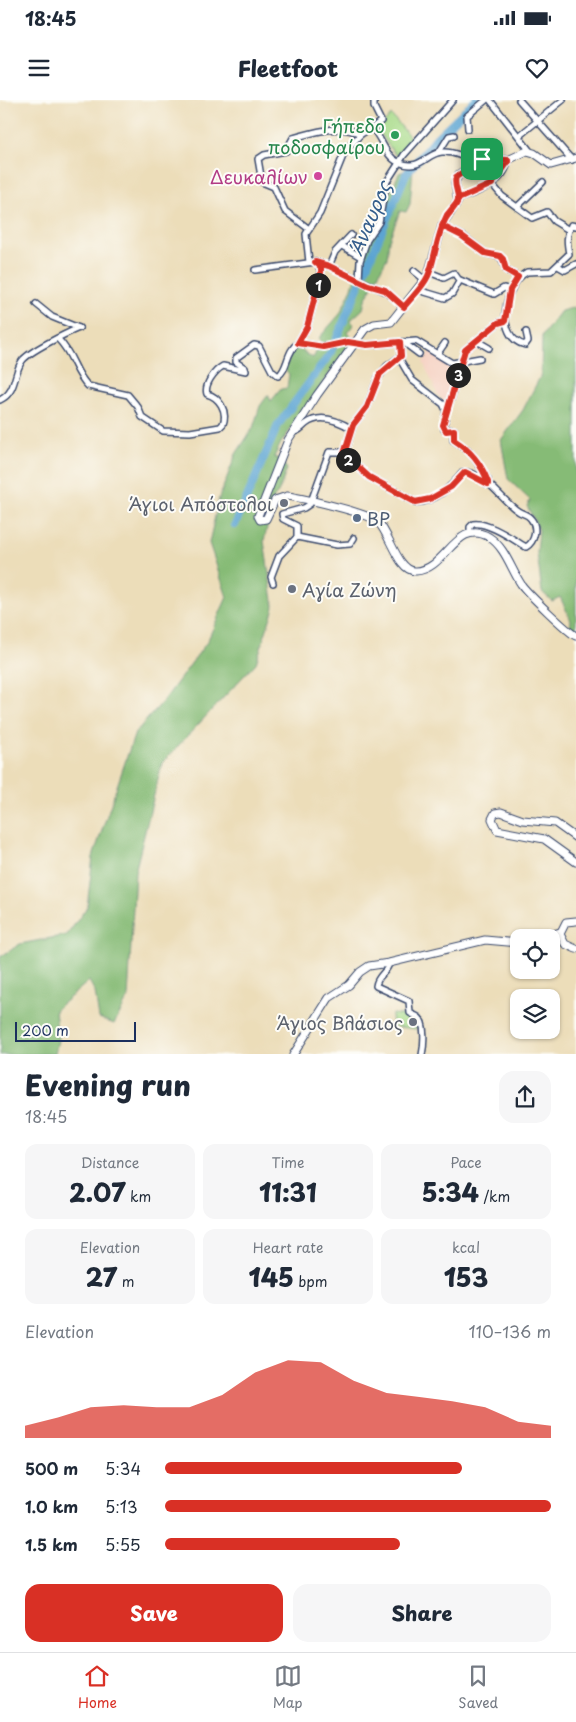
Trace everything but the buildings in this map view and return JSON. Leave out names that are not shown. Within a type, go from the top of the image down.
[{"type":"main road","points":[[574,159],[551,165],[530,152],[508,160],[486,158],[474,163],[455,180],[458,199],[442,226],[425,280],[390,322],[368,327],[321,388],[293,432],[280,457],[258,517],[261,520],[267,519],[273,502],[280,497],[290,496],[365,515],[373,518],[383,528],[400,562],[413,571],[422,570],[432,565],[470,532],[480,533],[496,543],[526,592],[576,636]]},
{"type":"main road","points":[[576,838],[562,826],[552,822],[522,820],[500,812],[495,813],[492,819],[497,830],[544,839],[576,862]]},
{"type":"main road","points":[[576,922],[566,922],[560,932],[565,944],[576,949]]},
{"type":"main road","points":[[292,1054],[332,995],[349,985],[366,967],[485,940],[510,942]]},
{"type":"street","points":[[58,339],[71,354],[79,373],[88,386],[128,395],[147,422],[163,431],[178,433],[215,428],[223,424],[224,416],[217,397],[207,394],[206,391],[217,369],[222,366],[229,366],[245,372],[246,369],[238,363],[236,358],[241,352],[256,344],[272,372],[278,376],[282,373],[289,352],[298,343],[307,327],[321,267],[312,262],[306,240],[309,230],[320,213],[346,148],[361,134],[381,121],[374,107],[374,100]]},
{"type":"street","points":[[359,281],[361,257],[367,240],[379,222],[386,182],[398,162],[453,100]]},
{"type":"street","points":[[468,129],[467,116],[486,100]]},
{"type":"street","points":[[490,100],[520,136],[530,152]]},
{"type":"street","points":[[519,100],[574,159]]},
{"type":"street","points":[[552,100],[556,105]]},
{"type":"street","points":[[520,136],[563,100]]},
{"type":"street","points":[[372,128],[388,152],[398,162],[416,164],[439,152],[448,136],[454,135]]},
{"type":"street","points":[[309,230],[285,211],[274,187],[262,182],[258,159],[264,155],[286,151],[293,138],[322,130],[348,130],[361,134]]},
{"type":"street","points":[[439,152],[466,157],[474,163]]},
{"type":"street","points":[[458,199],[492,184],[505,169],[508,160]]},
{"type":"street","points":[[517,207],[543,182]]},
{"type":"street","points":[[492,184],[517,207],[534,218],[547,212],[556,222],[569,230]]},
{"type":"street","points":[[526,332],[527,343],[522,344],[510,337],[505,321],[510,290],[518,277],[531,271],[549,272],[558,266],[569,255],[567,240],[569,230],[571,225],[576,226]]},
{"type":"street","points":[[442,226],[462,236],[485,253],[500,256],[503,259],[506,270],[518,277]]},
{"type":"street","points":[[329,266],[334,252],[351,235]]},
{"type":"street","points":[[342,246],[361,257]]},
{"type":"street","points":[[255,270],[312,262],[329,266],[368,285],[385,290],[404,307]]},
{"type":"street","points":[[558,266],[565,270],[576,264]]},
{"type":"street","points":[[414,271],[425,280]]},
{"type":"street","points":[[429,272],[445,278],[454,273],[459,280],[494,294],[503,288],[510,290]]},
{"type":"street","points":[[418,290],[446,298],[452,294],[459,280]]},
{"type":"street","points":[[0,400],[11,391],[19,366],[25,357],[79,328],[52,317],[36,304]]},
{"type":"street","points":[[488,484],[488,480],[475,457],[465,446],[454,440],[454,430],[444,429],[446,410],[451,400],[465,350],[498,323],[505,321]]},
{"type":"street","points":[[477,341],[488,348]]},
{"type":"street","points":[[401,342],[419,354]]},
{"type":"street","points":[[344,454],[352,429],[367,407],[380,374],[387,366],[399,358],[402,352],[401,342]]},
{"type":"street","points":[[298,343],[320,346],[356,343],[367,345],[418,342],[450,362],[461,363],[473,357],[480,358]]},
{"type":"street","points":[[438,353],[445,343]]},
{"type":"street","points":[[399,358],[410,377],[420,387],[440,400],[446,410]]},
{"type":"street","points":[[293,432],[296,432],[312,420],[332,418],[352,429]]},
{"type":"street","points":[[273,584],[271,577],[279,556],[297,537],[297,526],[284,520],[282,516],[286,512],[304,508],[311,502],[329,452],[333,451],[344,454],[369,477],[415,502],[430,499],[451,487],[465,472],[488,484],[516,510],[531,518],[534,528],[533,539],[526,547],[513,538],[476,523],[471,526],[470,532]]},
{"type":"street","points":[[297,537],[342,546],[350,544],[354,538]]},
{"type":"street","points":[[389,963],[388,968],[377,980],[376,986],[409,1002],[410,1013],[419,1018],[421,1022],[425,1038],[422,1054]]},
{"type":"shaded area","points":[[431,351],[455,370],[451,381],[454,383],[446,404],[438,395],[423,362]]},
{"type":"green space","name":"Γήπεδο ποδοσφαίρου","points":[[391,115],[412,139],[396,156],[378,130]]},
{"type":"green space","points":[[413,168],[410,204],[406,212],[400,211],[389,240],[387,258],[365,300],[363,309],[351,320],[353,325],[347,333],[353,340],[281,443],[274,457],[281,460],[287,469],[278,493],[274,497],[264,541],[274,607],[256,663],[162,763],[135,872],[128,998],[114,1024],[99,1018],[95,992],[89,981],[55,1010],[58,1040],[55,1054],[0,1054],[0,957],[20,944],[67,935],[87,907],[93,857],[135,733],[165,699],[207,642],[227,597],[209,543],[219,498],[236,454],[253,428],[260,406],[268,395],[271,401],[281,389],[287,388],[289,374],[285,370],[288,360],[296,347],[313,358],[318,349],[321,348],[322,345],[319,338],[340,314],[352,288],[360,260],[399,173]]},
{"type":"green space","points":[[576,307],[576,628],[570,627],[571,620],[560,597],[552,601],[542,592],[537,553],[539,530],[527,506],[530,500],[508,479],[501,440],[523,410],[541,375],[542,336],[561,311]]},
{"type":"green space","points":[[392,1014],[417,1017],[416,1029],[391,1026]]},
{"type":"waterway","name":"Άναυρος","points":[[235,525],[278,425],[330,354],[406,174],[436,138],[476,100]]},
{"type":"place","name":"Γήπεδο ποδοσφαίρου","points":[[395,135]]},
{"type":"place","name":"Δευκαλίων","points":[[318,176]]},
{"type":"place","name":"Άγιοι Απόστολοι","points":[[284,503]]},
{"type":"place","name":"BP","points":[[357,518]]},
{"type":"place","name":"Αγία Ζώνη","points":[[292,589]]},
{"type":"place","name":"Άγιος Βλάσιος","points":[[413,1022]]},
{"type":"route","points":[[482,159],[456,177],[455,185],[458,201],[456,204],[450,211],[447,215],[442,226],[427,278],[404,307],[385,290],[368,285],[329,266],[315,262],[322,269],[307,327],[298,343],[329,347],[348,342],[367,345],[400,342],[402,354],[380,374],[367,407],[353,425],[344,454],[369,477],[389,486],[403,497],[415,502],[421,503],[451,487],[465,472],[488,484],[488,480],[475,457],[465,446],[454,441],[454,430],[446,431],[443,425],[464,351],[487,334],[493,326],[500,321],[505,321],[510,290],[518,277],[506,270],[503,266],[503,259],[500,256],[485,253],[462,236],[442,226],[446,217],[447,215],[456,204],[457,202],[458,201],[458,199],[492,184],[505,169],[508,162],[508,160],[482,159]]}]
